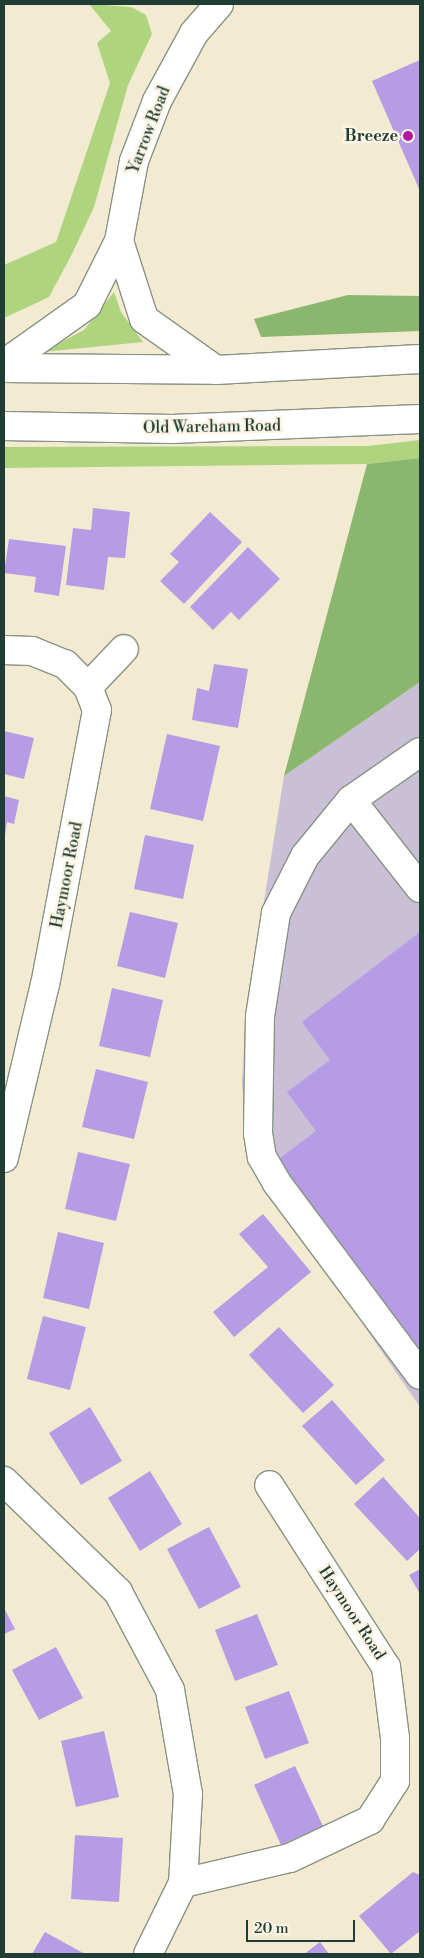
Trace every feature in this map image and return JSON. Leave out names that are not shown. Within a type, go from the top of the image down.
[{"type":"street","name":"Yarrow Road","points":[[4,364],[88,305],[119,241],[134,162],[156,101],[194,33],[219,4]]},
{"type":"street","name":"Yarrow Road","points":[[119,241],[144,319],[216,370]]},
{"type":"street","points":[[4,368],[216,370],[420,359]]},
{"type":"street","name":"Old Wareham Road","points":[[4,426],[172,429],[420,419]]},
{"type":"street","points":[[88,688],[124,649]]},
{"type":"street","name":"Haymoor Road","points":[[4,650],[32,651],[65,664],[88,688],[97,710],[86,778],[4,1158]]},
{"type":"street","points":[[420,752],[352,800],[305,856],[276,913],[260,1016],[258,1133],[262,1157],[276,1183],[420,1375]]},
{"type":"street","points":[[352,800],[420,888]]},
{"type":"street","points":[[4,1481],[118,1592],[170,1690],[188,1794],[184,1883],[148,1954]]},
{"type":"street","name":"Haymoor Road","points":[[184,1883],[290,1858],[370,1820],[395,1782],[395,1738],[386,1667],[269,1485]]},
{"type":"shaded area","points":[[420,682],[420,1407],[249,1159],[242,1082],[246,1014],[284,776]]},
{"type":"green space","points":[[89,4],[131,7],[146,15],[152,34],[128,85],[94,207],[72,254],[49,297],[4,318],[4,265],[56,242],[110,83],[97,43],[111,31]]},
{"type":"green space","points":[[114,292],[121,312],[143,342],[43,352],[84,330]]},
{"type":"green space","points":[[348,295],[420,296],[420,331],[261,337],[254,319]]},
{"type":"green space","points":[[420,440],[420,458],[367,464],[4,468],[4,447],[368,446]]},
{"type":"green space","points":[[420,458],[420,682],[284,776],[367,464]]},
{"type":"building","name":"Breeze","points":[[420,60],[420,191],[372,81]]},
{"type":"building","points":[[93,508],[130,512],[125,558],[108,557],[104,590],[66,585],[73,528],[91,530]]},
{"type":"building","points":[[210,512],[242,542],[184,604],[160,581],[179,562],[170,554]]},
{"type":"building","points":[[9,539],[66,546],[59,596],[34,592],[36,577],[4,573]]},
{"type":"building","points":[[248,547],[280,579],[239,620],[231,612],[213,630],[190,607]]},
{"type":"building","points":[[214,664],[248,669],[238,728],[192,720],[197,688],[209,691]]},
{"type":"building","points":[[4,731],[34,738],[24,779],[4,774]]},
{"type":"building","points":[[167,734],[220,746],[203,821],[150,809]]},
{"type":"building","points":[[4,796],[19,800],[14,824],[7,822],[5,835]]},
{"type":"building","points":[[145,835],[194,845],[183,899],[134,889]]},
{"type":"building","points":[[130,912],[178,923],[165,978],[117,966]]},
{"type":"building","points":[[420,932],[420,1353],[275,1162],[316,1131],[287,1092],[330,1060],[302,1022]]},
{"type":"building","points":[[112,988],[163,1000],[150,1057],[99,1046]]},
{"type":"building","points":[[96,1069],[148,1082],[134,1139],[82,1127]]},
{"type":"building","points":[[78,1152],[130,1164],[116,1221],[65,1209]]},
{"type":"building","points":[[263,1214],[311,1272],[234,1337],[213,1312],[268,1267],[239,1234]]},
{"type":"building","points":[[58,1232],[104,1243],[89,1309],[43,1298]]},
{"type":"building","points":[[43,1316],[86,1327],[70,1390],[27,1379]]},
{"type":"building","points":[[279,1327],[334,1385],[303,1413],[249,1355]]},
{"type":"building","points":[[332,1400],[385,1460],[356,1485],[302,1426]]},
{"type":"building","points":[[90,1407],[122,1461],[81,1485],[49,1433]]},
{"type":"building","points":[[150,1471],[182,1524],[140,1551],[108,1498]]},
{"type":"building","points":[[383,1477],[420,1518],[420,1549],[407,1561],[354,1504]]},
{"type":"building","points":[[209,1527],[241,1587],[199,1609],[167,1549]]},
{"type":"building","points":[[420,1569],[420,1594],[409,1575]]},
{"type":"building","points":[[4,1608],[15,1629],[4,1634]]},
{"type":"building","points":[[257,1614],[278,1665],[235,1681],[215,1630]]},
{"type":"building","points":[[56,1647],[83,1698],[39,1720],[12,1670]]},
{"type":"building","points":[[289,1691],[309,1743],[265,1759],[245,1707]]},
{"type":"building","points":[[104,1731],[119,1797],[76,1807],[61,1741]]},
{"type":"building","points":[[295,1766],[323,1826],[281,1845],[254,1785]]},
{"type":"building","points":[[75,1835],[123,1838],[119,1902],[71,1899]]},
{"type":"building","points":[[413,1872],[420,1875],[420,1931],[391,1954],[359,1916]]},
{"type":"building","points":[[45,1932],[85,1954],[32,1954]]},
{"type":"building","points":[[320,1942],[329,1954],[304,1954]]},
{"type":"place","name":"Breeze","points":[[408,136]]}]
